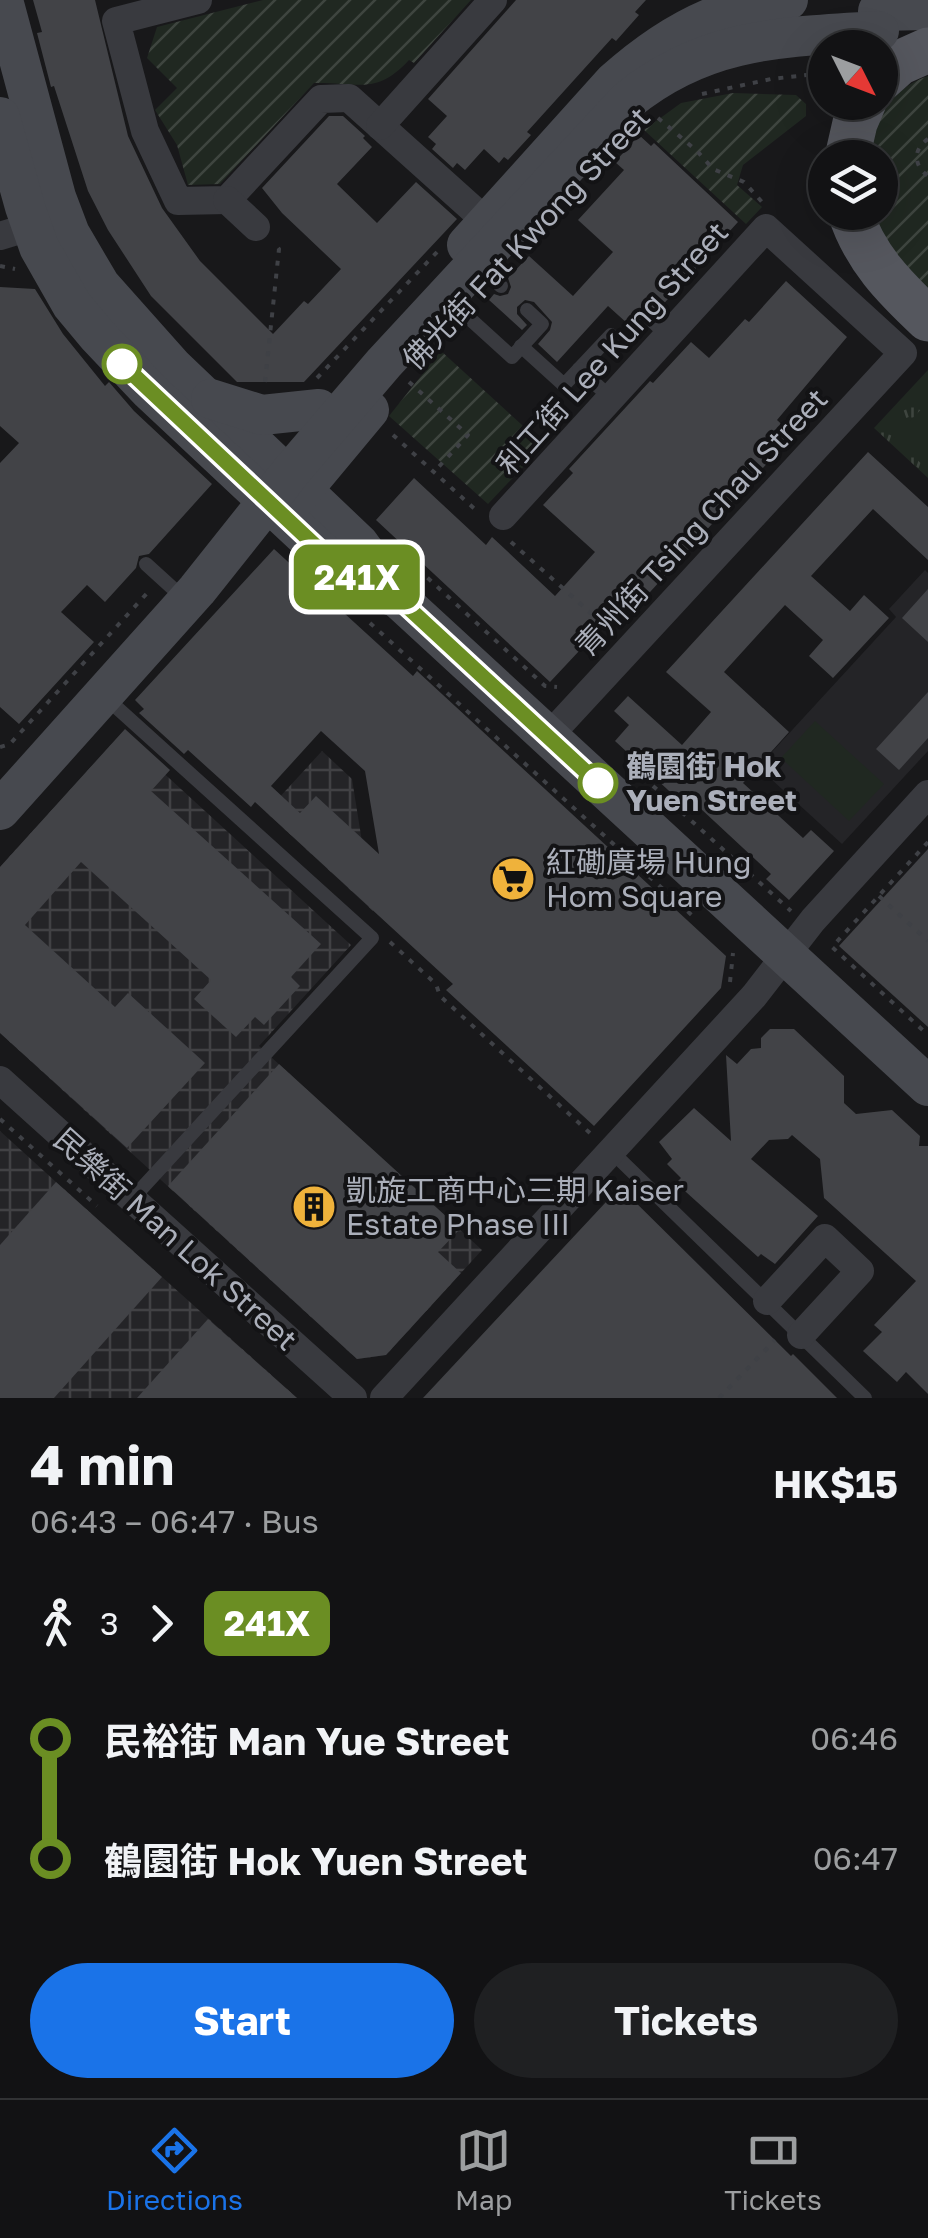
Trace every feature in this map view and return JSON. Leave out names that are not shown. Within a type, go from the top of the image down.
[{"type":"main road","points":[[4,0],[31,226],[100,285],[147,341],[198,392],[280,491]]},
{"type":"main road","name":"佛光街 Fat Kwong Street","points":[[487,252],[614,82],[679,26],[788,0]]},
{"type":"main road","points":[[0,790],[184,585],[344,388],[619,86],[662,54],[737,22],[774,15],[879,30],[928,10]]},
{"type":"main road","points":[[898,30],[928,30]]},
{"type":"main road","points":[[0,810],[197,590],[355,396],[627,101],[663,74],[721,49],[770,38],[808,35]]},
{"type":"main road","points":[[898,37],[928,48]]},
{"type":"main road","points":[[898,65],[928,48]]},
{"type":"main road","name":"佛光街 Fat Kwong Street","points":[[280,491],[319,409],[660,96],[688,80],[752,58],[808,53]]},
{"type":"main road","points":[[0,117],[31,226],[60,286],[97,335],[150,392],[280,491],[360,544],[400,600],[928,1086]]},
{"type":"main road","points":[[857,230],[915,336]]},
{"type":"main road","name":"佛光街 Fat Kwong Street","points":[[280,491],[444,296]]},
{"type":"main road","points":[[198,392],[262,415],[319,409]]},
{"type":"street","points":[[198,0],[116,21],[145,131],[178,201],[227,200],[256,227]]},
{"type":"street","points":[[380,126],[493,0]]},
{"type":"street","points":[[227,200],[321,99],[349,98],[380,126],[487,252]]},
{"type":"street","name":"利工街 Lee Kung Street","points":[[503,516],[611,398],[659,328],[766,228],[915,336]]},
{"type":"street","name":"青州街 Tsing Chau Street","points":[[548,737],[915,336]]},
{"type":"street","points":[[0,790],[96,689],[170,586],[280,491]]},
{"type":"street","points":[[384,1398],[602,1144],[754,996],[813,920],[928,794]]},
{"type":"street","name":"民樂街 Man Lok Street","points":[[0,1080],[353,1398]]},
{"type":"street","points":[[766,1301],[824,1238],[860,1271],[791,1335]]},
{"type":"lane","points":[[444,296],[512,357],[542,324],[527,310]]},
{"type":"lane","points":[[522,346],[564,385],[610,336]]},
{"type":"lane","points":[[579,369],[611,398]]},
{"type":"lane","points":[[146,564],[170,586]]},
{"type":"lane","points":[[96,689],[372,938],[132,1199]]},
{"type":"lane","points":[[602,1144],[766,1301],[791,1335],[865,1398]]},
{"type":"path","points":[[654,114],[714,170],[744,182],[769,209]]},
{"type":"path","points":[[928,139],[920,145],[916,158],[921,171],[928,176]]},
{"type":"path","points":[[256,227],[279,249],[265,382]]},
{"type":"path","points":[[413,386],[468,435],[434,472]]},
{"type":"path","points":[[0,747],[10,744],[170,586]]},
{"type":"path","points":[[360,614],[704,926]]},
{"type":"path","points":[[650,784],[791,911]]},
{"type":"path","points":[[928,842],[832,947],[928,1035]]},
{"type":"path","points":[[879,896],[928,941]]},
{"type":"path","points":[[372,938],[385,938],[398,949],[436,984],[440,996],[602,1144]]},
{"type":"path","points":[[722,1397],[791,1335]]},
{"type":"shaded area","points":[[925,570],[928,751],[842,844],[758,767],[896,617],[889,609]]},
{"type":"shaded area","points":[[121,734],[351,945],[259,1046],[482,1250],[386,1355],[357,1359],[0,1033],[0,867]]},
{"type":"shaded area","points":[[322,751],[352,779],[373,911],[266,812]]},
{"type":"shaded area","points":[[0,1131],[56,1182],[297,1398],[0,1398]]},
{"type":"green space","points":[[263,0],[471,0],[414,63],[409,60],[376,83],[314,83],[220,184],[188,185],[177,145],[155,110],[177,88],[147,58],[157,27]]},
{"type":"green space","points":[[928,76],[928,294],[901,268],[879,230],[898,230],[898,140],[870,140],[879,120],[898,120],[898,94]]},
{"type":"green space","points":[[733,93],[796,95],[806,104],[806,116],[743,165],[737,185],[762,207],[746,224],[644,130],[681,103]]},
{"type":"green space","points":[[441,351],[544,445],[488,504],[389,416]]},
{"type":"green space","points":[[928,370],[928,478],[874,428]]},
{"type":"green space","points":[[928,402],[928,470],[894,438]]},
{"type":"green space","points":[[815,721],[884,784],[849,821],[781,758]]},
{"type":"building","points":[[33,0],[95,0],[128,136],[162,208],[200,261],[273,334],[341,269],[282,213],[262,188],[329,116],[343,116],[372,147],[337,184],[377,223],[416,182],[457,219],[304,382],[237,382],[151,296],[108,230],[88,191],[54,86],[51,87]]},
{"type":"building","points":[[516,0],[646,0],[635,12],[639,15],[616,41],[612,38],[527,132],[531,135],[508,160],[504,157],[499,163],[484,149],[465,170],[457,163],[453,168],[432,149],[436,144],[428,137],[447,116],[428,99]]},
{"type":"building","points":[[639,135],[651,146],[654,143],[738,222],[657,311],[642,312],[643,327],[638,333],[608,306],[557,362],[538,344],[552,322],[534,302],[525,300],[517,307],[517,314],[527,325],[522,330],[489,300],[494,294],[508,294],[508,278],[529,256],[573,296],[613,252],[578,220],[624,170],[615,162]]},
{"type":"building","points":[[786,281],[847,337],[777,420],[793,435],[620,625],[611,617],[550,682],[376,520],[414,478],[486,545],[492,537],[555,596],[595,552],[543,505],[573,473],[569,469],[691,342],[709,358]]},
{"type":"building","points":[[0,287],[35,289],[63,334],[105,386],[109,382],[134,411],[212,484],[149,554],[139,556],[136,568],[105,602],[87,585],[61,612],[94,642],[19,724],[0,707],[0,463],[19,443],[0,426]]},
{"type":"building","points":[[868,452],[928,507],[928,560],[873,509],[811,576],[850,611],[864,595],[889,618],[833,678],[809,656],[823,640],[785,605],[724,672],[789,732],[743,783],[803,838],[811,830],[834,851],[789,900],[766,879],[771,874],[700,808],[694,814],[615,741],[629,725],[614,711],[628,696],[682,745],[711,712],[666,672]]},
{"type":"building","name":"紅磡廣場 Hung Hom Square","points":[[274,549],[413,676],[417,671],[726,956],[721,988],[594,1126],[446,990],[453,984],[255,802],[251,807],[188,750],[184,754],[139,713],[144,709],[135,700]],"holes":[[[321,731],[365,771],[379,854],[316,796],[300,813],[271,786]]]},
{"type":"building","points":[[928,589],[928,642],[902,618]]},
{"type":"building","points":[[928,692],[928,738],[899,770],[876,749]]},
{"type":"building","points":[[125,729],[170,770],[151,791],[321,944],[291,977],[300,986],[264,1025],[255,1017],[236,1037],[194,999],[211,980],[81,862],[25,925],[115,1007],[128,993],[205,1063],[127,1148],[0,1033],[0,867]]},
{"type":"building","points":[[928,849],[928,1027],[839,946]]},
{"type":"building","points":[[770,1029],[794,1029],[844,1076],[844,1103],[856,1114],[892,1110],[920,1136],[919,1146],[928,1146],[928,1394],[906,1372],[897,1382],[863,1351],[882,1332],[874,1325],[916,1281],[824,1198],[820,1159],[792,1135],[788,1139],[769,1140],[751,1159],[818,1216],[775,1264],[761,1254],[758,1257],[676,1183],[681,1178],[667,1164],[672,1159],[659,1142],[694,1108],[731,1141],[726,1055],[737,1064],[751,1049],[761,1048],[761,1038]]},
{"type":"building","name":"凱旋工商中心三期 Kaiser Estate Phase III","points":[[279,1064],[460,1229],[438,1252],[461,1273],[386,1355],[357,1359],[168,1186]]},
{"type":"building","points":[[56,1182],[162,1277],[54,1398],[0,1398],[0,1245]]},
{"type":"building","points":[[620,1187],[791,1356],[837,1398],[423,1398]]},
{"type":"building","points":[[208,1319],[297,1398],[137,1398]]},
{"type":"bus line","name":"241X","points":[[122,364],[338,567],[400,600],[598,783]]},
{"type":"place","name":"鶴園街 Hok Yuen Street","points":[[598,783]]},
{"type":"place","name":"紅磡廣場 Hung Hom Square","points":[[513,879]]},
{"type":"place","name":"凱旋工商中心三期 Kaiser Estate Phase III","points":[[314,1207]]}]
